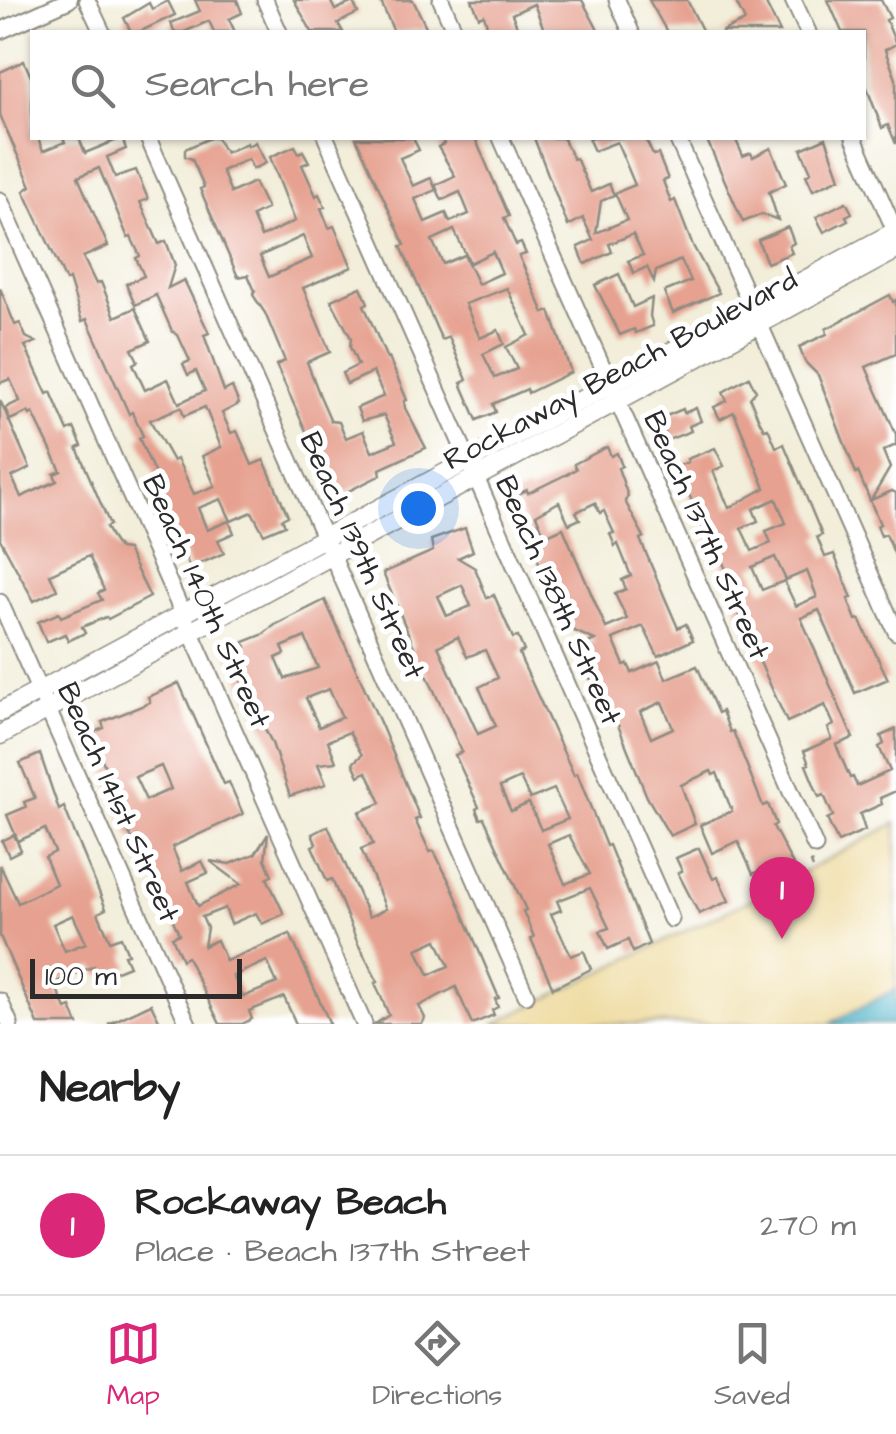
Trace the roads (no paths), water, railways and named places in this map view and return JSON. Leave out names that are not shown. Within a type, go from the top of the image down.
[{"type":"street","points":[[0,30],[69,0]]},
{"type":"street","points":[[87,0],[101,30]]},
{"type":"street","points":[[265,0],[279,30]]},
{"type":"street","points":[[441,0],[454,30]]},
{"type":"street","points":[[616,0],[630,30]]},
{"type":"street","points":[[794,0],[807,30]]},
{"type":"street","name":"Beach 139th Street","points":[[149,140],[526,995]]},
{"type":"street","name":"Beach 138th Street","points":[[327,140],[670,919]]},
{"type":"street","name":"Beach 137th Street","points":[[502,140],[815,846]]},
{"type":"street","points":[[678,140],[896,632]]},
{"type":"street","points":[[855,140],[896,232]]},
{"type":"street","name":"Beach 140th Street","points":[[0,200],[364,1024]]},
{"type":"street","name":"Rockaway Beach Boulevard","points":[[0,735],[43,701],[756,316],[896,232]]},
{"type":"street","name":"Rockaway Beach Boulevard","points":[[756,316],[896,250]]},
{"type":"street","name":"Beach 141st Street","points":[[0,602],[188,1024]]},
{"type":"street","name":"Rockaway Beach Boulevard","points":[[0,712],[43,701]]},
{"type":"street","points":[[0,1001],[10,1024]]},
{"type":"water","points":[[896,989],[896,1024],[829,1024]]},
{"type":"place","name":"Rockaway Beach","points":[[782,939]]}]
